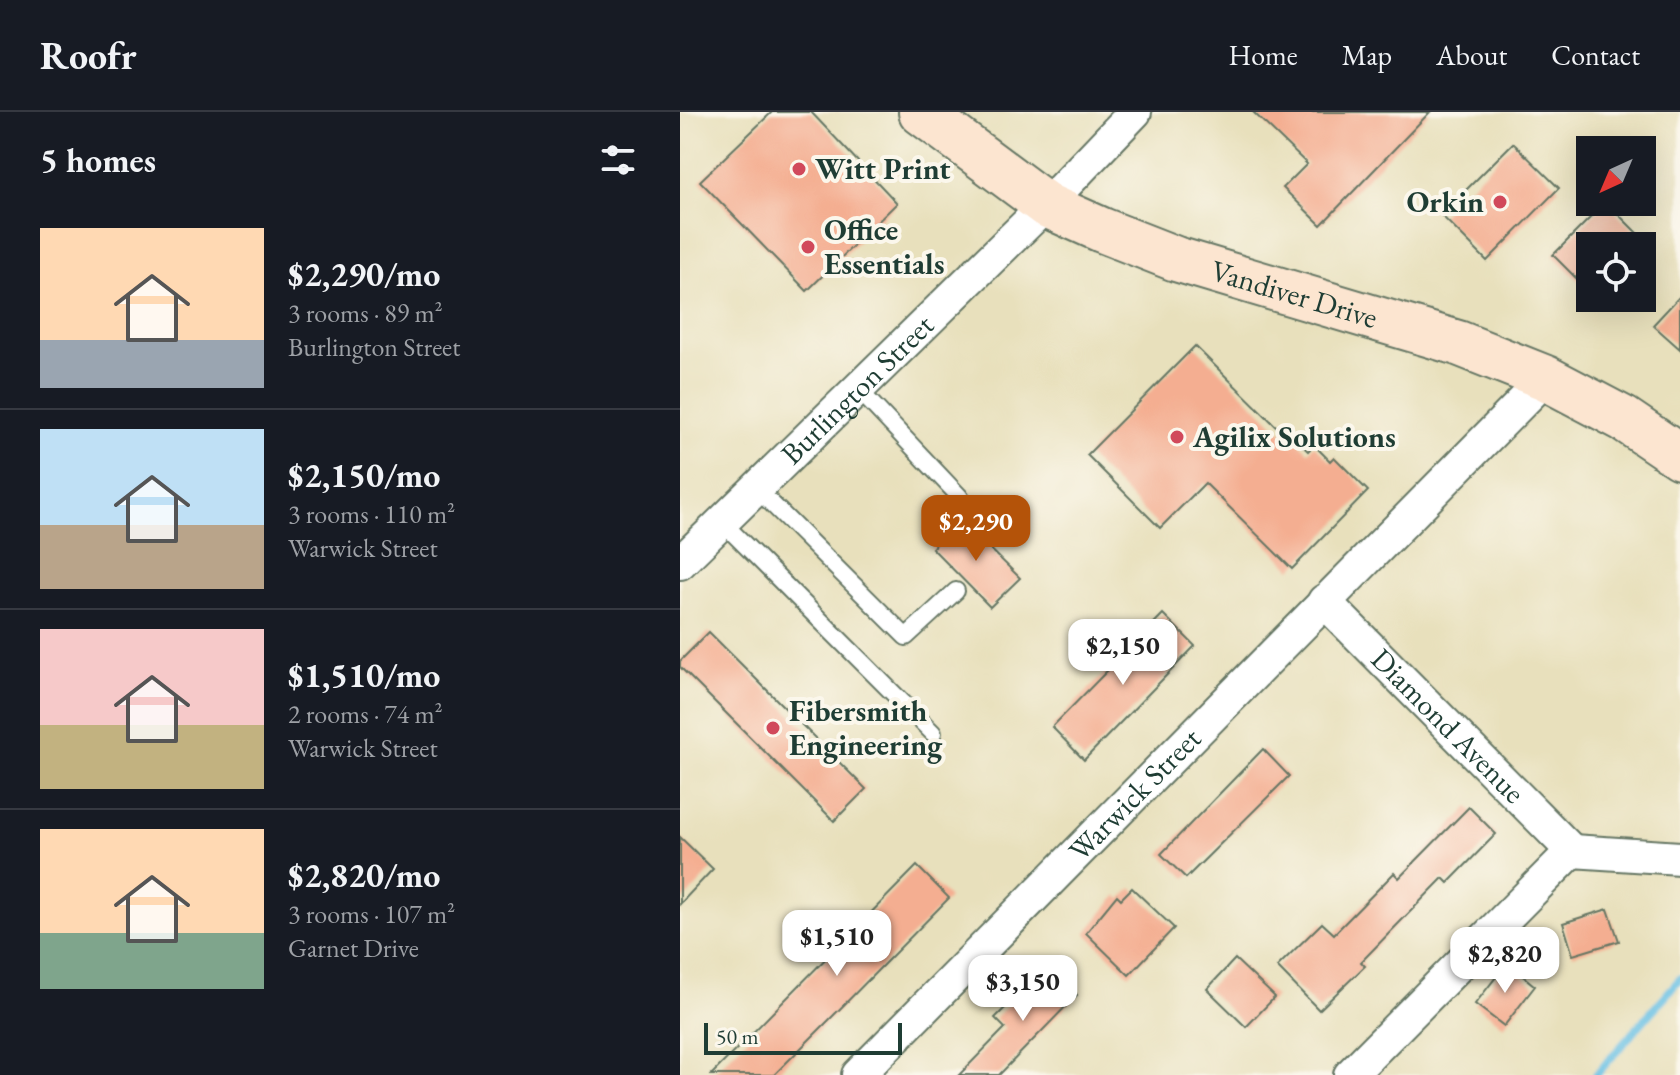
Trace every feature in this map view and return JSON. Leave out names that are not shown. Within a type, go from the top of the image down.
[{"type":"main road","name":"Vandiver Drive","points":[[921,112],[1046,205],[1176,259],[1458,343],[1546,378],[1624,419],[1680,457]]},
{"type":"street","name":"Burlington Street","points":[[680,563],[1046,205],[1135,112]]},
{"type":"street","name":"Warwick Street","points":[[858,1075],[1546,378]]},
{"type":"street","name":"Diamond Avenue","points":[[1324,601],[1572,851]]},
{"type":"street","points":[[1350,1075],[1572,851],[1680,858]]},
{"type":"lane","points":[[858,389],[960,497]]},
{"type":"lane","points":[[756,488],[906,637],[956,591]]},
{"type":"lane","points":[[722,522],[933,733]]},
{"type":"building","name":"Office Essentials","points":[[772,112],[811,112],[897,203],[807,291],[700,181]]},
{"type":"building","points":[[1253,112],[1430,112],[1321,225],[1283,188],[1307,164]]},
{"type":"building","name":"Orkin","points":[[1513,143],[1559,188],[1487,261],[1441,215]]},
{"type":"building","points":[[1592,216],[1620,216],[1636,232],[1576,232]]},
{"type":"building","points":[[1576,232],[1576,278],[1553,255]]},
{"type":"building","points":[[1680,296],[1680,349],[1653,325]]},
{"type":"building","points":[[1195,346],[1286,436],[1289,433],[1308,451],[1314,445],[1330,461],[1334,457],[1368,491],[1292,569],[1205,483],[1160,528],[1087,455]]},
{"type":"building","points":[[961,520],[1020,578],[990,607],[932,548]]},
{"type":"building","points":[[1163,614],[1195,646],[1084,760],[1052,727]]},
{"type":"building","name":"Fibersmith Engineering","points":[[709,632],[866,789],[834,821],[680,667],[680,661]]},
{"type":"building","points":[[1263,749],[1289,776],[1186,878],[1161,854]]},
{"type":"building","points":[[1469,807],[1496,834],[1448,883],[1443,878],[1361,962],[1365,966],[1319,1010],[1277,967],[1322,923],[1334,934],[1394,873],[1399,878]]},
{"type":"building","points":[[680,837],[713,869],[680,904]]},
{"type":"building","points":[[917,866],[949,898],[828,1021],[774,1075],[711,1075]]},
{"type":"building","points":[[1132,888],[1174,928],[1129,975],[1086,933],[1117,895],[1121,899]]},
{"type":"building","points":[[1608,909],[1619,941],[1573,955],[1563,923]]},
{"type":"building","points":[[1235,959],[1275,997],[1246,1027],[1207,989]]},
{"type":"building","points":[[1507,963],[1535,986],[1504,1026],[1475,1004]]},
{"type":"building","points":[[1047,966],[1077,995],[999,1075],[959,1075],[1005,1028],[995,1018]]},
{"type":"waterway","points":[[1596,1075],[1680,979]]},
{"type":"place","name":"Witt Print","points":[[799,169]]},
{"type":"place","name":"Orkin","points":[[1500,202]]},
{"type":"place","name":"Office Essentials","points":[[808,247]]},
{"type":"place","name":"Agilix Solutions","points":[[1177,437]]},
{"type":"place","name":"Fibersmith Engineering","points":[[773,728]]}]
